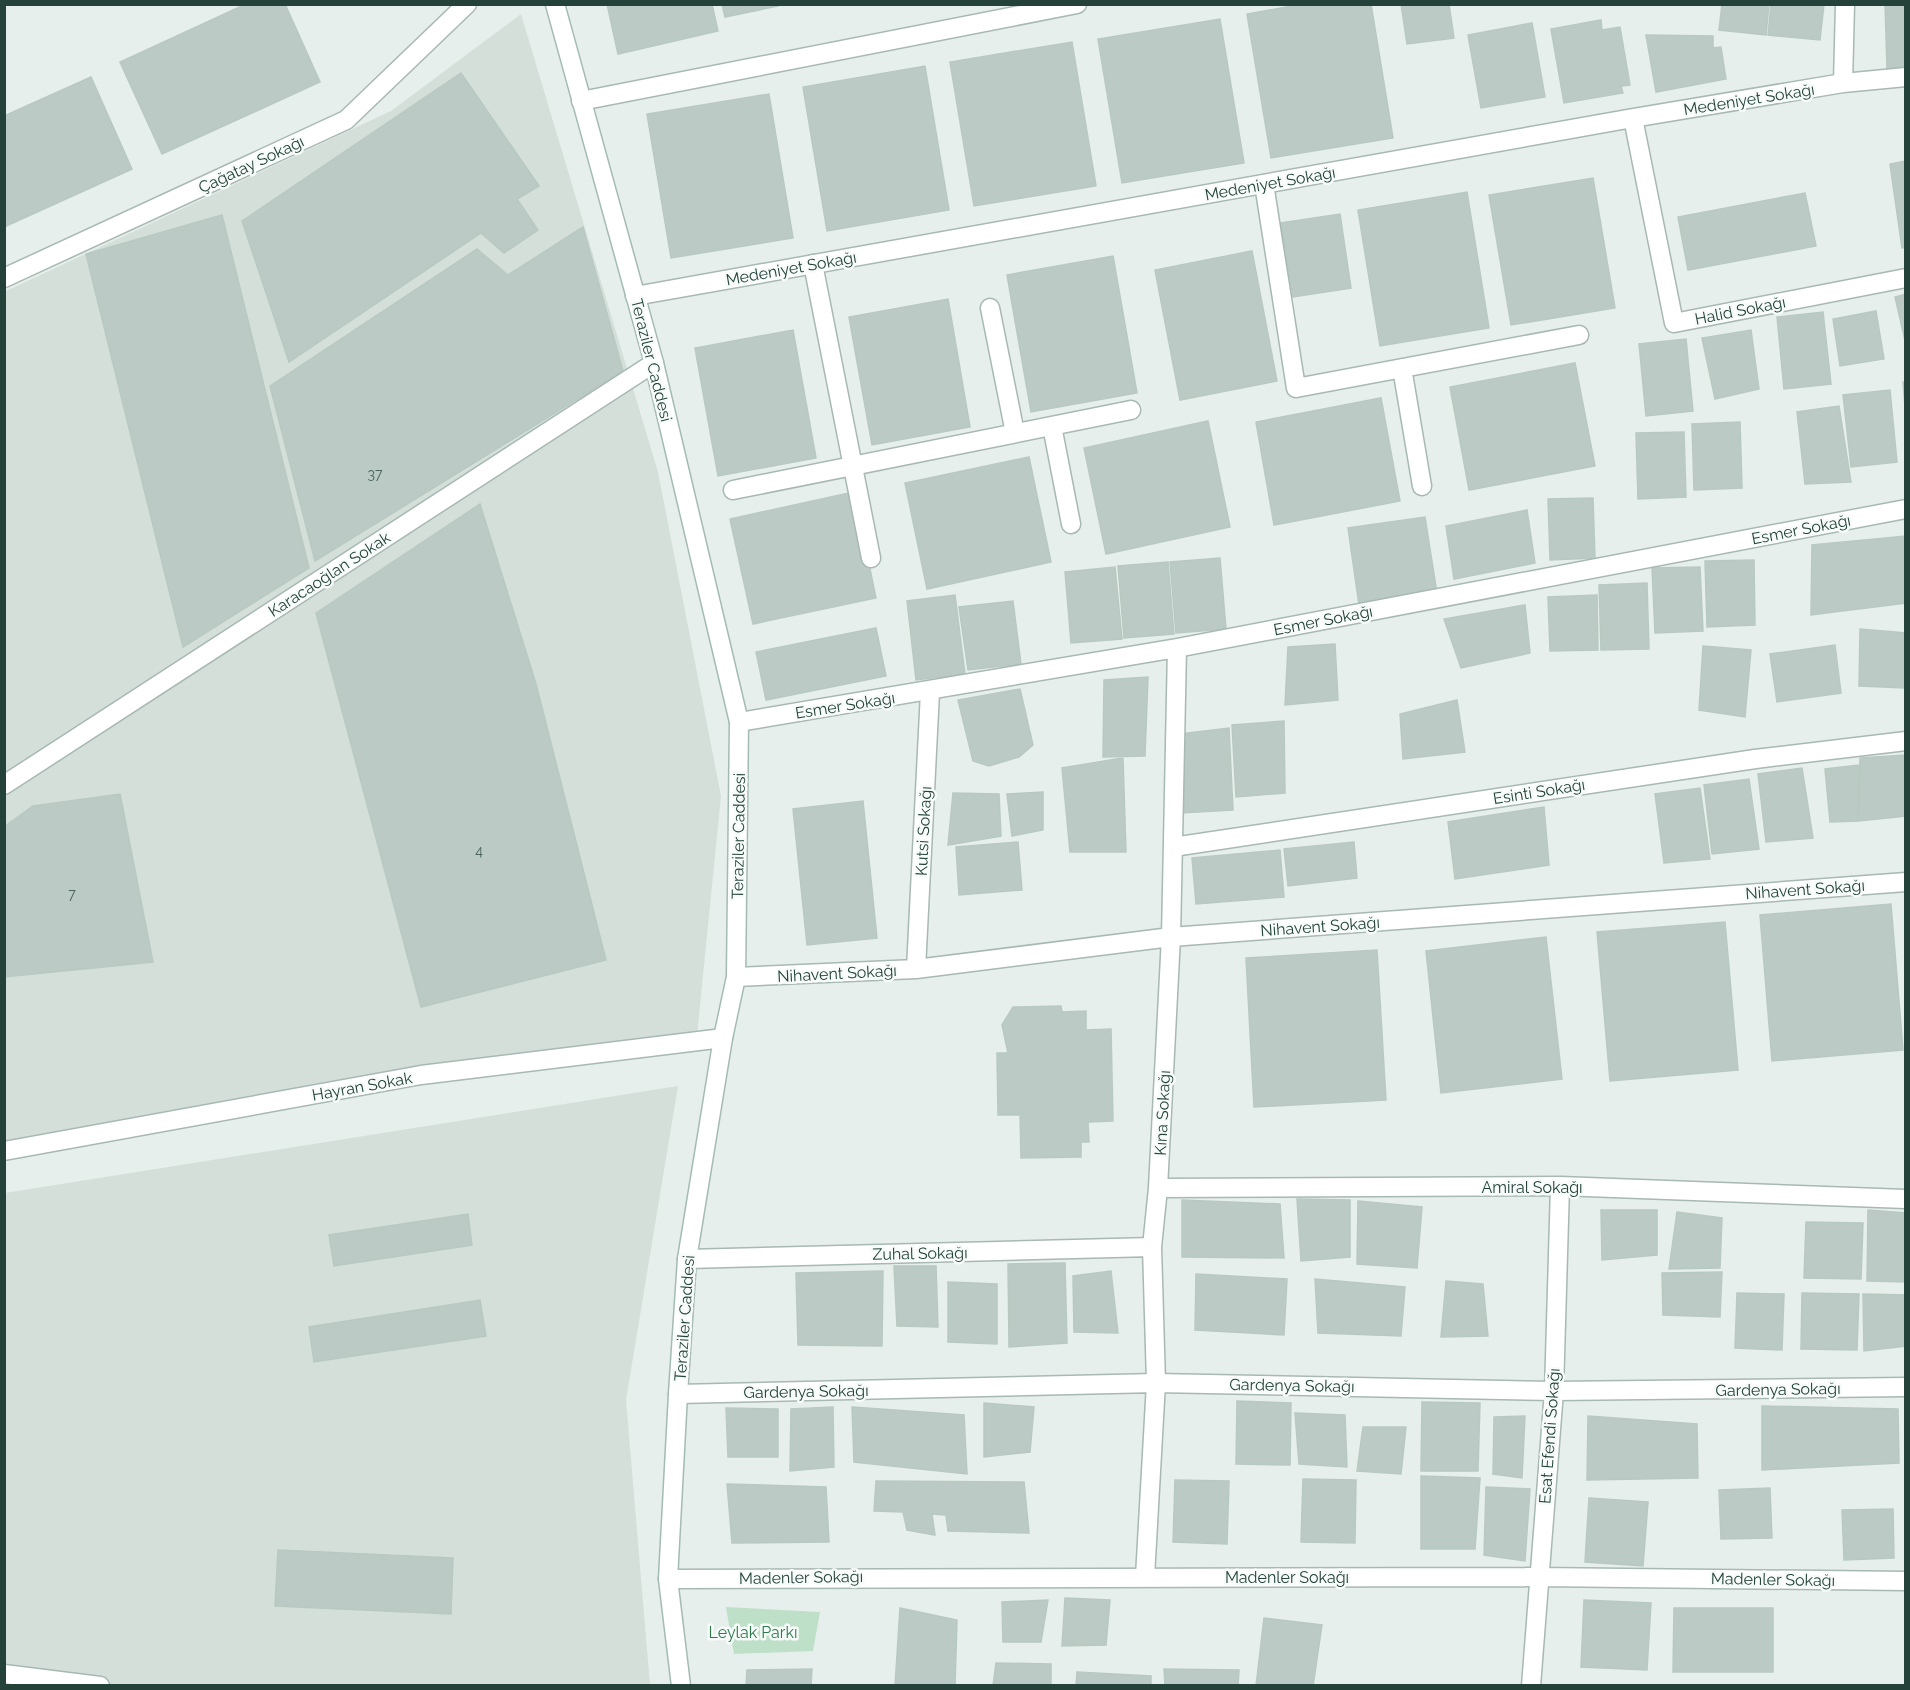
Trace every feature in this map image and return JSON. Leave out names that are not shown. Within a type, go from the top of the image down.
[{"type":"street","name":"Çağatay Sokağı","points":[[4,278],[346,120],[467,4]]},
{"type":"street","name":"Teraziler Caddesi","points":[[555,4],[654,363],[739,722],[736,977],[723,1038],[687,1259],[678,1394],[668,1579],[681,1686]]},
{"type":"street","points":[[581,101],[1077,4]]},
{"type":"street","points":[[1843,83],[1845,4]]},
{"type":"street","name":"Medeniyet Sokağı","points":[[635,296],[1634,118],[1843,83],[1905,77]]},
{"type":"street","name":"Halid Sokağı","points":[[1634,118],[1674,323],[1905,278]]},
{"type":"street","points":[[1264,184],[1296,387],[1579,335]]},
{"type":"street","points":[[813,264],[871,558]]},
{"type":"street","points":[[990,309],[1015,433]]},
{"type":"street","name":"Karacaoğlan Sokak","points":[[4,784],[654,363]]},
{"type":"street","points":[[1402,368],[1422,486]]},
{"type":"street","points":[[733,490],[1131,410]]},
{"type":"street","points":[[1052,426],[1071,524]]},
{"type":"street","name":"Esmer Sokağı","points":[[739,722],[930,692],[1177,648],[1905,509]]},
{"type":"street","name":"Kına Sokağı","points":[[1145,1577],[1156,1383],[1152,1247],[1158,1188],[1171,937],[1177,648]]},
{"type":"street","name":"Kutsi Sokağı","points":[[916,969],[930,692]]},
{"type":"street","name":"Esinti Sokağı","points":[[1173,847],[1755,759],[1905,741]]},
{"type":"street","name":"Nihavent Sokağı","points":[[736,977],[916,969],[1171,937],[1905,882]]},
{"type":"street","name":"Hayran Sokak","points":[[4,1151],[421,1075],[723,1038]]},
{"type":"street","name":"Amiral Sokağı","points":[[1158,1188],[1560,1186],[1905,1199]]},
{"type":"street","name":"Esat Efendi Sokağı","points":[[1531,1686],[1554,1391],[1560,1186]]},
{"type":"street","name":"Zuhal Sokağı","points":[[687,1259],[1152,1247]]},
{"type":"street","name":"Gardenya Sokağı","points":[[678,1394],[1156,1383],[1554,1391],[1905,1388]]},
{"type":"street","name":"Madenler Sokağı","points":[[668,1579],[1538,1577],[1905,1581]]},
{"type":"street","points":[[4,1674],[100,1686]]},
{"type":"shaded area","points":[[521,14],[658,472],[721,796],[697,1035],[5,1147],[4,292],[391,111]]},
{"type":"shaded area","points":[[678,1086],[626,1400],[650,1685],[5,1686],[5,1193]]},
{"type":"green space","name":"Leylak Parkı","points":[[726,1607],[820,1612],[813,1651],[734,1654]]},
{"type":"building","points":[[246,4],[285,4],[320,82],[162,154],[120,62]]},
{"type":"building","points":[[607,4],[712,4],[718,31],[618,54]]},
{"type":"building","points":[[722,4],[777,4],[778,6],[725,17]]},
{"type":"building","points":[[1303,4],[1371,4],[1393,138],[1271,158],[1247,14]]},
{"type":"building","points":[[1401,4],[1449,4],[1454,38],[1407,44]]},
{"type":"building","points":[[1722,4],[1769,4],[1766,35],[1719,30]]},
{"type":"building","points":[[1771,4],[1824,4],[1820,40],[1768,35]]},
{"type":"building","points":[[1885,4],[1906,4],[1906,68],[1887,69]]},
{"type":"building","points":[[1220,19],[1244,163],[1122,183],[1098,39]]},
{"type":"building","points":[[1601,20],[1602,30],[1620,27],[1630,85],[1621,86],[1623,93],[1564,103],[1551,29]]},
{"type":"building","points":[[1532,23],[1545,97],[1481,108],[1468,35]]},
{"type":"building","points":[[1646,35],[1713,36],[1713,48],[1721,47],[1726,79],[1656,92]]},
{"type":"building","points":[[1072,42],[1096,186],[974,206],[950,62]]},
{"type":"building","points":[[925,66],[949,210],[827,231],[803,87]]},
{"type":"building","points":[[461,73],[539,186],[517,199],[538,230],[504,253],[481,233],[289,362],[242,221]]},
{"type":"building","points":[[91,77],[132,169],[4,227],[4,116]]},
{"type":"building","points":[[769,94],[793,238],[671,258],[647,114]]},
{"type":"building","points":[[1906,161],[1906,247],[1902,248],[1890,164]]},
{"type":"building","points":[[1593,178],[1615,308],[1511,325],[1489,195]]},
{"type":"building","points":[[1467,192],[1489,328],[1380,346],[1358,210]]},
{"type":"building","points":[[1805,193],[1816,246],[1688,270],[1678,217]]},
{"type":"building","points":[[1340,214],[1351,288],[1293,297],[1281,223]]},
{"type":"building","points":[[222,215],[309,568],[183,647],[86,254]]},
{"type":"building","points":[[583,227],[623,371],[315,561],[270,386],[477,249],[508,275]]},
{"type":"building","points":[[1252,251],[1277,381],[1180,400],[1155,270]]},
{"type":"building","points":[[1113,256],[1137,393],[1031,412],[1007,275]]},
{"type":"building","points":[[1906,294],[1906,345],[1895,297]]},
{"type":"building","points":[[948,299],[970,427],[872,445],[849,317]]},
{"type":"building","points":[[1876,311],[1884,359],[1840,366],[1833,319]]},
{"type":"building","points":[[1823,312],[1831,384],[1784,389],[1777,317]]},
{"type":"building","points":[[793,330],[816,458],[718,476],[695,348]]},
{"type":"building","points":[[1751,330],[1759,389],[1715,399],[1702,338]]},
{"type":"building","points":[[1686,339],[1693,411],[1646,416],[1639,344]]},
{"type":"building","points":[[1575,363],[1595,466],[1469,490],[1450,387]]},
{"type":"building","points":[[1903,382],[1906,382],[1906,419]]},
{"type":"building","points":[[1890,390],[1897,462],[1851,467],[1843,395]]},
{"type":"building","points":[[1381,398],[1400,501],[1274,525],[1256,422]]},
{"type":"building","points":[[1839,406],[1851,482],[1805,484],[1797,412]]},
{"type":"building","points":[[1208,421],[1230,527],[1106,554],[1084,448]]},
{"type":"building","points":[[1740,422],[1742,488],[1694,490],[1692,424]]},
{"type":"building","points":[[1684,432],[1686,497],[1638,499],[1636,433]]},
{"type":"building","points":[[1029,457],[1051,562],[927,589],[905,483]]},
{"type":"building","points":[[854,492],[876,598],[753,624],[730,519]]},
{"type":"building","points":[[1593,498],[1595,558],[1550,560],[1548,499]]},
{"type":"building","points":[[480,504],[536,684],[606,960],[421,1007],[316,613]]},
{"type":"building","points":[[1527,510],[1535,563],[1454,579],[1446,526]]},
{"type":"building","points":[[1425,517],[1437,593],[1359,605],[1348,528]]},
{"type":"building","points":[[1906,536],[1906,603],[1811,615],[1812,545]]},
{"type":"building","points":[[1220,558],[1226,629],[1176,633],[1170,562]]},
{"type":"building","points":[[1754,560],[1755,625],[1707,627],[1705,561]]},
{"type":"building","points":[[1168,562],[1174,634],[1124,638],[1118,566]]},
{"type":"building","points":[[1115,567],[1122,639],[1071,643],[1065,572]]},
{"type":"building","points":[[1700,567],[1703,631],[1655,633],[1652,568]]},
{"type":"building","points":[[1647,583],[1649,649],[1601,650],[1599,585]]},
{"type":"building","points":[[955,595],[965,674],[916,680],[907,601]]},
{"type":"building","points":[[1597,595],[1598,650],[1550,651],[1548,597]]},
{"type":"building","points":[[1013,601],[1021,664],[968,670],[959,607]]},
{"type":"building","points":[[1525,605],[1530,653],[1461,668],[1444,619]]},
{"type":"building","points":[[876,628],[886,676],[766,700],[756,652]]},
{"type":"building","points":[[1860,629],[1906,633],[1905,688],[1859,686]]},
{"type":"building","points":[[1335,644],[1338,700],[1285,705],[1288,647]]},
{"type":"building","points":[[1835,645],[1841,693],[1777,702],[1770,654]]},
{"type":"building","points":[[1703,646],[1751,650],[1745,717],[1699,710]]},
{"type":"building","points":[[1148,677],[1145,756],[1103,757],[1104,680]]},
{"type":"building","points":[[1020,689],[1033,745],[1019,757],[989,766],[973,761],[958,700]]},
{"type":"building","points":[[1457,700],[1465,752],[1403,759],[1400,714]]},
{"type":"building","points":[[1284,721],[1285,793],[1236,797],[1232,725]]},
{"type":"building","points":[[1229,728],[1233,810],[1180,813],[1180,734]]},
{"type":"building","points":[[1906,755],[1906,816],[1859,821],[1860,758]]},
{"type":"building","points":[[1123,758],[1126,852],[1070,852],[1062,768]]},
{"type":"building","points":[[1859,765],[1858,821],[1830,822],[1825,769]]},
{"type":"building","points":[[1802,768],[1813,838],[1766,842],[1758,774]]},
{"type":"building","points":[[1749,779],[1759,849],[1712,854],[1704,785]]},
{"type":"building","points":[[1700,788],[1710,859],[1664,863],[1655,794]]},
{"type":"building","points":[[1043,792],[1043,830],[1012,836],[1007,794]]},
{"type":"building","points":[[953,793],[999,794],[1001,836],[948,845]]},
{"type":"building","points":[[120,794],[153,962],[4,977],[4,827],[33,806]]},
{"type":"building","points":[[863,801],[877,938],[807,945],[793,809]]},
{"type":"building","points":[[1544,807],[1549,865],[1455,879],[1448,822]]},
{"type":"building","points":[[1018,842],[1022,890],[959,895],[956,847]]},
{"type":"building","points":[[1354,842],[1357,878],[1288,886],[1284,849]]},
{"type":"building","points":[[1280,850],[1284,897],[1196,904],[1192,858]]},
{"type":"building","points":[[1891,904],[1903,1050],[1772,1061],[1760,915]]},
{"type":"building","points":[[1725,922],[1738,1070],[1610,1081],[1597,932]]},
{"type":"building","points":[[1546,937],[1562,1079],[1441,1093],[1426,951]]},
{"type":"building","points":[[1377,950],[1386,1100],[1254,1107],[1246,958]]},
{"type":"building","points":[[1061,1006],[1062,1012],[1086,1011],[1086,1030],[1111,1029],[1113,1121],[1088,1122],[1089,1142],[1081,1142],[1081,1157],[1021,1158],[1020,1115],[998,1115],[997,1053],[1008,1053],[1002,1025],[1013,1007]]},
{"type":"building","points":[[1297,1199],[1350,1200],[1350,1257],[1301,1261]]},
{"type":"building","points":[[1182,1200],[1280,1204],[1284,1258],[1182,1257]]},
{"type":"building","points":[[1358,1201],[1422,1207],[1417,1268],[1357,1264]]},
{"type":"building","points":[[1601,1210],[1657,1210],[1657,1255],[1602,1260]]},
{"type":"building","points":[[1868,1210],[1906,1213],[1906,1282],[1867,1281]]},
{"type":"building","points":[[1677,1212],[1722,1218],[1720,1268],[1669,1269]]},
{"type":"building","points":[[468,1214],[472,1245],[334,1266],[329,1235]]},
{"type":"building","points":[[1806,1222],[1863,1223],[1861,1279],[1804,1278]]},
{"type":"building","points":[[1065,1263],[1067,1343],[1009,1347],[1008,1264]]},
{"type":"building","points":[[894,1266],[936,1266],[938,1327],[897,1326]]},
{"type":"building","points":[[883,1271],[882,1346],[798,1345],[796,1273]]},
{"type":"building","points":[[1111,1271],[1118,1333],[1074,1332],[1073,1276]]},
{"type":"building","points":[[1722,1272],[1720,1317],[1663,1315],[1662,1273]]},
{"type":"building","points":[[1196,1274],[1287,1279],[1284,1335],[1195,1330]]},
{"type":"building","points":[[1315,1279],[1405,1287],[1401,1336],[1318,1333]]},
{"type":"building","points":[[1446,1281],[1483,1284],[1488,1336],[1441,1337]]},
{"type":"building","points":[[948,1282],[997,1284],[997,1344],[948,1342]]},
{"type":"building","points":[[1737,1293],[1784,1294],[1782,1350],[1735,1348]]},
{"type":"building","points":[[1802,1293],[1859,1294],[1857,1350],[1801,1349]]},
{"type":"building","points":[[1863,1294],[1906,1295],[1906,1346],[1864,1351]]},
{"type":"building","points":[[480,1300],[486,1336],[314,1362],[309,1327]]},
{"type":"building","points":[[1237,1401],[1291,1403],[1290,1465],[1236,1464]]},
{"type":"building","points":[[1422,1402],[1480,1403],[1478,1471],[1421,1471]]},
{"type":"building","points":[[984,1403],[1034,1407],[1030,1452],[984,1457]]},
{"type":"building","points":[[1762,1406],[1898,1409],[1899,1463],[1762,1470]]},
{"type":"building","points":[[833,1407],[834,1467],[790,1471],[791,1409]]},
{"type":"building","points":[[852,1407],[964,1415],[967,1474],[854,1462]]},
{"type":"building","points":[[726,1408],[778,1409],[778,1457],[728,1457]]},
{"type":"building","points":[[1295,1413],[1345,1415],[1347,1467],[1299,1464]]},
{"type":"building","points":[[1525,1416],[1522,1478],[1493,1474],[1494,1417]]},
{"type":"building","points":[[1588,1416],[1697,1424],[1698,1478],[1587,1480]]},
{"type":"building","points":[[1363,1427],[1406,1427],[1401,1474],[1357,1471]]},
{"type":"building","points":[[1421,1476],[1480,1478],[1475,1549],[1421,1549]]},
{"type":"building","points":[[1303,1479],[1356,1480],[1355,1543],[1301,1542]]},
{"type":"building","points":[[1175,1480],[1229,1481],[1227,1544],[1173,1542]]},
{"type":"building","points":[[876,1481],[1024,1482],[1029,1533],[948,1531],[946,1515],[932,1514],[935,1535],[907,1530],[903,1512],[874,1511]]},
{"type":"building","points":[[727,1484],[826,1487],[829,1542],[732,1543]]},
{"type":"building","points":[[1486,1487],[1530,1489],[1525,1561],[1484,1555]]},
{"type":"building","points":[[1770,1488],[1772,1538],[1721,1539],[1719,1490]]},
{"type":"building","points":[[1589,1498],[1648,1502],[1643,1566],[1585,1562]]},
{"type":"building","points":[[1893,1509],[1894,1558],[1844,1560],[1842,1510]]},
{"type":"building","points":[[278,1550],[453,1558],[451,1614],[275,1606]]},
{"type":"building","points":[[1065,1598],[1110,1600],[1106,1645],[1062,1646]]},
{"type":"building","points":[[1048,1600],[1041,1642],[1003,1642],[1002,1602]]},
{"type":"building","points":[[1584,1600],[1651,1603],[1647,1670],[1581,1667]]},
{"type":"building","points":[[900,1608],[957,1620],[955,1686],[895,1686]]},
{"type":"building","points":[[1674,1608],[1773,1608],[1773,1672],[1673,1672]]},
{"type":"building","points":[[1264,1618],[1322,1625],[1313,1686],[1256,1686]]},
{"type":"building","points":[[996,1663],[1051,1664],[1051,1686],[993,1686]]},
{"type":"building","points":[[812,1669],[811,1686],[746,1686],[747,1670]]},
{"type":"building","points":[[1164,1669],[1239,1670],[1238,1686],[1165,1686]]},
{"type":"building","points":[[1077,1672],[1151,1676],[1151,1686],[1076,1686]]}]
